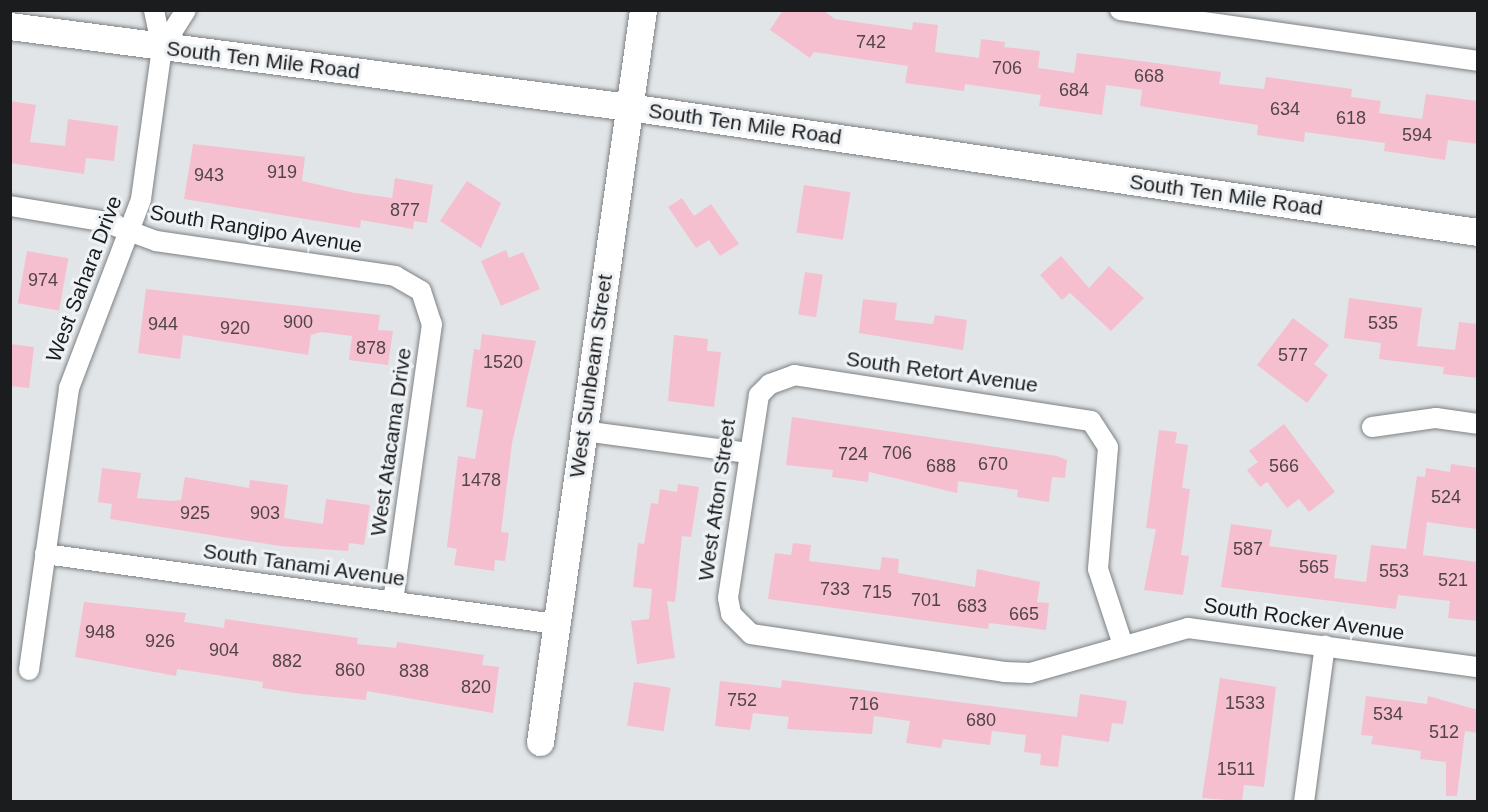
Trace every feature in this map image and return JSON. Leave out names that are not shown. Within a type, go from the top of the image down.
[{"type":"street","name":"West Sahara Drive","points":[[29,670],[69,388],[141,199],[162,48],[154,10]]},
{"type":"street","name":"West Sahara Drive","points":[[162,48],[186,10]]},
{"type":"street","name":"West Sunbeam Street","points":[[540,742],[643,10]]},
{"type":"street","points":[[1120,10],[1478,61]]},
{"type":"street","name":"South Ten Mile Road","points":[[10,26],[162,48],[629,107],[1478,232]]},
{"type":"street","name":"South Rangipo Avenue","points":[[10,206],[102,221],[156,241],[395,276],[421,291]]},
{"type":"street","name":"West Atacama Drive","points":[[393,602],[432,324],[421,291]]},
{"type":"street","name":"South Retort Avenue","points":[[770,384],[795,375],[1078,415],[1103,432],[1109,461],[1096,542],[1098,569],[1123,645]]},
{"type":"street","name":"West Afton Street","points":[[739,626],[728,598],[754,411],[770,384]]},
{"type":"street","points":[[1372,427],[1436,418],[1478,424]]},
{"type":"street","points":[[583,431],[748,453]]},
{"type":"street","name":"South Tanami Avenue","points":[[45,554],[556,624]]},
{"type":"street","name":"South Rocker Avenue","points":[[739,626],[764,638],[1004,672],[1030,673],[1123,645],[1206,628],[1478,667]]},
{"type":"street","points":[[1304,801],[1325,645]]},
{"type":"building","points":[[783,10],[823,10],[835,19],[912,30],[913,22],[938,25],[935,52],[979,58],[981,39],[1005,42],[1004,47],[1040,51],[1038,68],[1074,73],[1077,53],[1221,72],[1219,84],[1264,89],[1266,77],[1352,89],[1351,97],[1381,101],[1379,113],[1422,119],[1426,94],[1478,101],[1478,144],[1448,140],[1445,160],[1384,151],[1385,143],[1305,132],[1304,142],[1257,135],[1258,125],[1140,106],[1142,90],[1106,85],[1102,115],[1039,106],[1041,95],[965,84],[964,91],[905,83],[908,66],[814,52],[810,58],[770,30]]},
{"type":"building","points":[[10,101],[36,105],[30,142],[65,146],[68,119],[118,126],[114,161],[86,158],[84,174],[10,163]]},
{"type":"building","points":[[193,144],[305,157],[302,181],[355,193],[392,198],[395,178],[433,185],[427,223],[414,221],[413,229],[361,220],[360,228],[184,199]]},
{"type":"building","points":[[467,181],[501,203],[481,248],[440,221]]},
{"type":"building","points":[[804,185],[850,192],[843,240],[796,232]]},
{"type":"building","points":[[682,198],[694,216],[711,204],[739,244],[720,256],[709,240],[696,248],[668,207]]},
{"type":"building","points":[[506,250],[509,258],[523,252],[540,289],[501,306],[481,261]]},
{"type":"building","points":[[27,251],[68,258],[59,310],[18,303]]},
{"type":"building","points":[[1061,256],[1089,288],[1109,266],[1144,298],[1111,331],[1070,293],[1062,300],[1040,275]]},
{"type":"building","points":[[805,272],[823,275],[816,317],[798,314]]},
{"type":"building","points":[[146,289],[380,315],[378,330],[393,331],[388,365],[349,360],[352,336],[321,332],[311,335],[308,355],[183,335],[180,359],[138,353]]},
{"type":"building","points":[[1349,298],[1422,308],[1417,346],[1455,350],[1459,322],[1478,324],[1478,378],[1443,374],[1444,367],[1379,359],[1381,343],[1344,338]]},
{"type":"building","points":[[863,299],[897,303],[895,320],[933,324],[935,315],[967,320],[963,350],[859,333]]},
{"type":"building","points":[[1293,318],[1329,345],[1314,364],[1328,375],[1307,403],[1257,365]]},
{"type":"building","points":[[482,334],[536,341],[512,443],[501,532],[509,533],[505,561],[495,560],[494,571],[454,565],[457,549],[447,547],[458,456],[475,459],[483,410],[466,407],[474,349],[480,350]]},
{"type":"building","points":[[674,335],[708,339],[707,351],[721,352],[714,407],[668,401]]},
{"type":"building","points":[[10,344],[34,347],[29,388],[10,386]]},
{"type":"building","points":[[792,417],[1057,456],[1067,460],[1065,478],[1052,477],[1049,502],[1017,497],[1018,490],[958,481],[957,493],[869,472],[868,482],[832,477],[833,470],[786,465]]},
{"type":"building","points":[[1284,424],[1335,492],[1309,512],[1299,499],[1287,508],[1267,482],[1260,487],[1247,470],[1258,462],[1249,451]]},
{"type":"building","points":[[1159,430],[1177,432],[1175,443],[1188,445],[1182,488],[1190,489],[1181,555],[1189,556],[1183,595],[1144,590],[1156,529],[1146,528]]},
{"type":"building","points":[[1451,464],[1478,468],[1476,529],[1427,522],[1423,555],[1478,562],[1478,621],[1448,618],[1450,601],[1398,595],[1396,609],[1221,587],[1231,524],[1272,530],[1269,546],[1337,555],[1334,578],[1366,582],[1371,545],[1406,549],[1417,476],[1425,477],[1426,468],[1450,472]]},
{"type":"building","points":[[102,468],[141,473],[137,498],[181,500],[185,477],[249,488],[250,480],[288,485],[284,518],[323,524],[326,499],[370,505],[364,545],[349,543],[348,551],[280,546],[110,519],[112,504],[98,502]]},
{"type":"building","points":[[678,484],[699,487],[691,537],[682,536],[675,602],[667,601],[675,658],[637,664],[631,621],[649,619],[652,589],[633,587],[638,543],[644,544],[651,503],[658,504],[660,489],[677,492]]},
{"type":"building","points":[[793,543],[811,545],[809,561],[880,570],[882,557],[899,559],[898,573],[975,587],[977,569],[1040,582],[1037,602],[1049,603],[1046,630],[989,623],[988,629],[768,599],[775,553],[791,555]]},
{"type":"building","points":[[84,602],[186,613],[184,622],[224,628],[225,619],[358,638],[357,644],[396,648],[397,642],[484,655],[482,665],[499,667],[493,713],[367,691],[366,700],[302,694],[262,688],[263,682],[177,669],[176,676],[75,657]]},
{"type":"building","points":[[1220,678],[1276,687],[1264,787],[1244,785],[1242,801],[1202,798]]},
{"type":"building","points":[[782,680],[1077,717],[1080,694],[1127,701],[1123,724],[1112,723],[1109,742],[1062,735],[1058,767],[1040,765],[1041,754],[1024,752],[1026,735],[992,731],[990,745],[943,739],[941,748],[906,743],[910,721],[874,716],[872,734],[787,729],[789,717],[753,713],[750,730],[715,726],[720,681],[781,688]]},
{"type":"building","points":[[634,682],[671,688],[664,731],[627,725]]},
{"type":"building","points":[[1366,696],[1427,704],[1428,696],[1478,710],[1478,733],[1465,731],[1457,796],[1446,796],[1446,762],[1420,759],[1421,751],[1371,744],[1373,736],[1361,735]]}]
